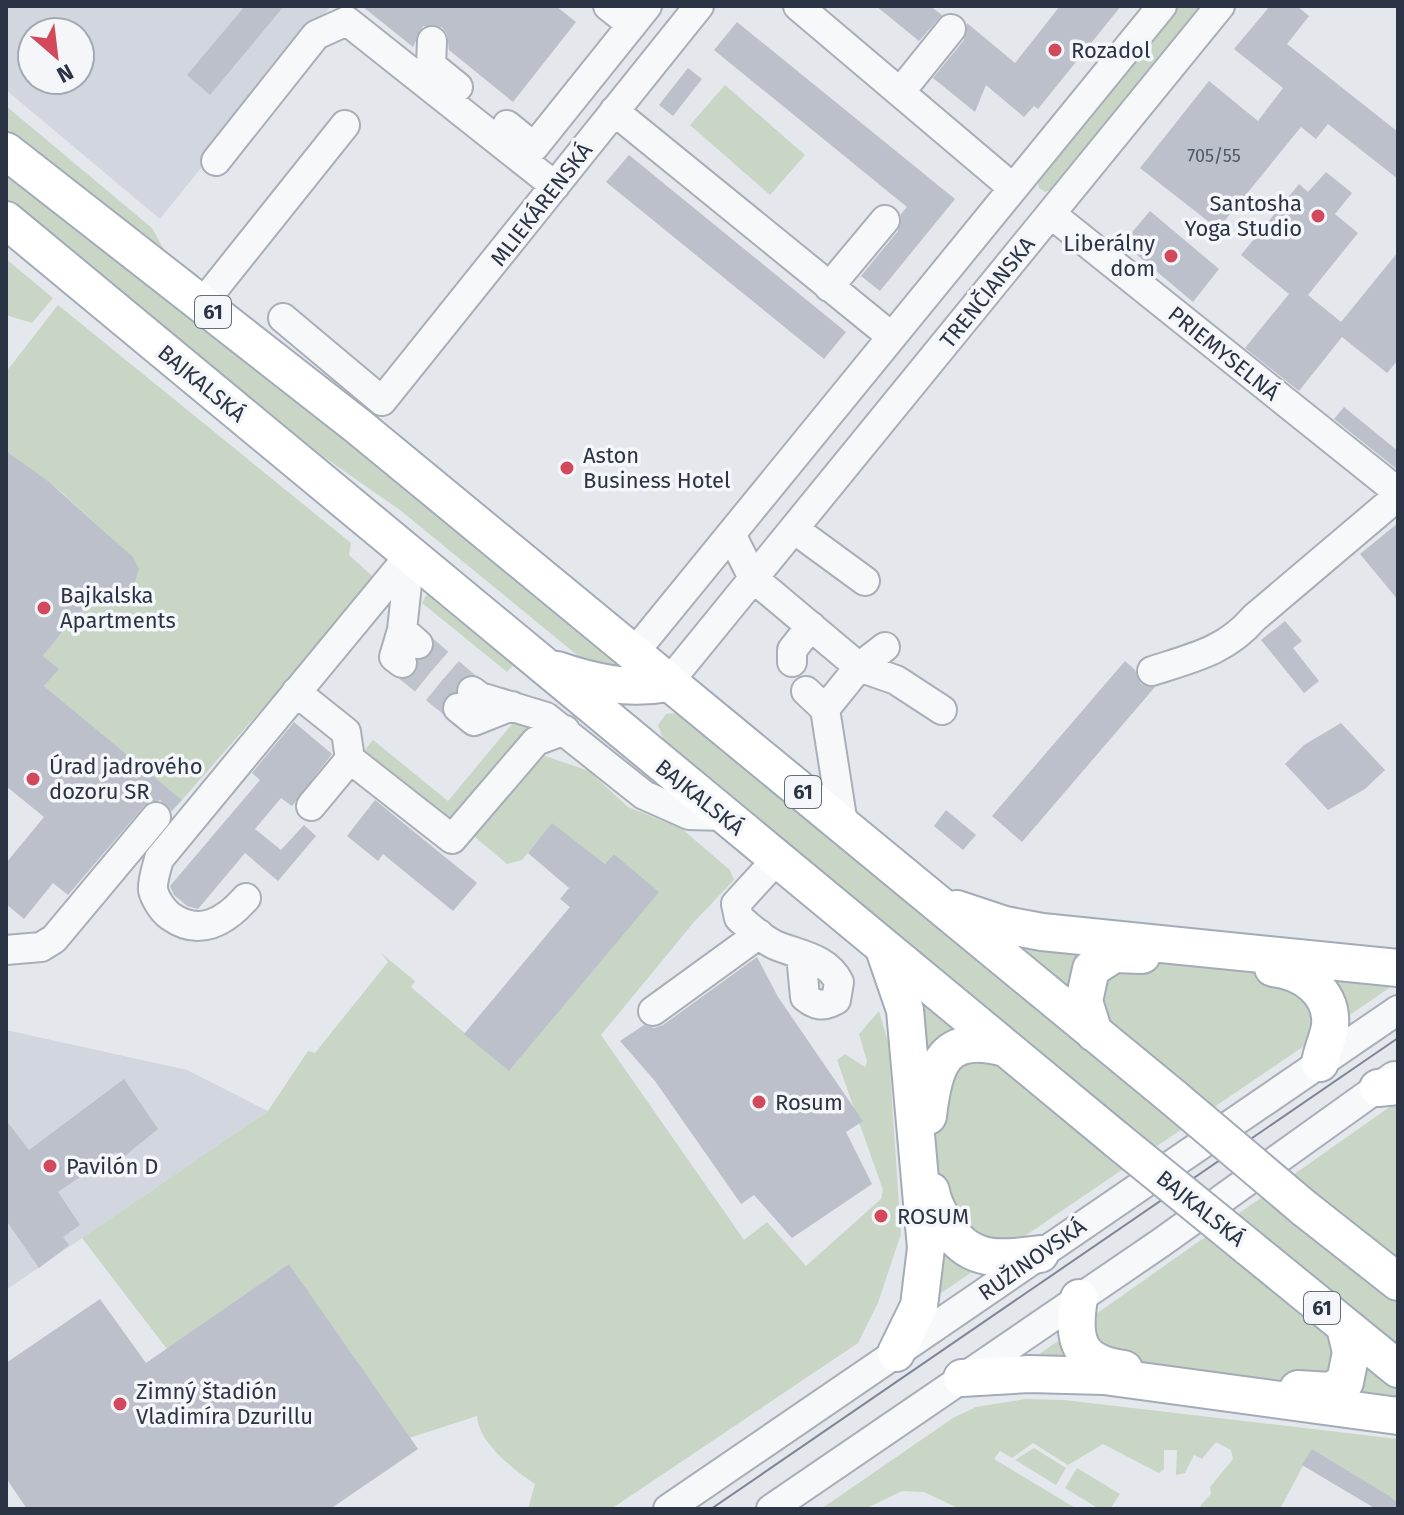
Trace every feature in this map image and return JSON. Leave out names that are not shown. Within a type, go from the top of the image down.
[{"type":"main road","name":"61","points":[[6,151],[359,427],[646,675],[843,824],[1304,1208],[1398,1282]]},
{"type":"main road","name":"BAJKALSKÁ","points":[[6,220],[1005,1048],[1398,1369]]},
{"type":"main road","points":[[540,664],[592,681],[646,675],[658,761]]},
{"type":"main road","points":[[937,903],[1005,925],[1042,932],[1398,968]]},
{"type":"main road","points":[[883,947],[905,1010],[926,1248],[919,1306],[896,1353]]},
{"type":"main road","points":[[1094,1033],[1084,1001],[1086,982],[1096,963],[1114,954],[1291,970],[1317,987],[1329,1011],[1329,1029],[1320,1063]]},
{"type":"main road","points":[[1005,1048],[981,1042],[964,1045],[945,1055],[935,1071],[928,1116],[932,1197],[952,1235],[967,1250],[993,1259],[1040,1254]]},
{"type":"main road","points":[[1079,1298],[1075,1322],[1078,1339],[1089,1358],[1102,1366],[1320,1391],[1337,1388],[1348,1375],[1351,1352],[1345,1327]]},
{"type":"main road","points":[[962,1378],[1029,1374],[1104,1376],[1398,1416]]},
{"type":"street","points":[[432,41],[431,65],[534,147],[639,16],[608,6]]},
{"type":"street","name":"MLIEKÁRENSKÁ","points":[[283,318],[377,407],[699,6]]},
{"type":"street","points":[[798,6],[1013,188]]},
{"type":"street","name":"TRENČIANSKA","points":[[646,675],[731,534],[1162,6]]},
{"type":"street","name":"TRENČIANSKA","points":[[646,675],[753,578],[1220,6]]},
{"type":"street","points":[[216,161],[316,35],[347,21],[555,186]]},
{"type":"street","points":[[901,91],[951,29]]},
{"type":"street","points":[[614,111],[892,337]]},
{"type":"street","points":[[202,304],[345,125]]},
{"type":"street","name":"PRIEMYSELNÁ","points":[[1051,214],[1398,494]]},
{"type":"street","points":[[829,287],[885,220]]},
{"type":"street","points":[[811,435],[847,463]]},
{"type":"street","points":[[1152,671],[1216,651],[1239,635],[1254,618],[1398,494]]},
{"type":"street","points":[[794,529],[865,581]]},
{"type":"street","points":[[731,534],[753,578],[859,667],[896,680],[942,710]]},
{"type":"street","points":[[407,646],[410,555]]},
{"type":"street","points":[[246,898],[231,915],[207,927],[182,925],[163,911],[153,889],[159,859],[410,555]]},
{"type":"street","points":[[792,662],[792,650],[811,626]]},
{"type":"street","points":[[843,824],[815,700],[885,647]]},
{"type":"street","points":[[296,692],[346,732],[350,759],[452,839],[536,741],[565,730]]},
{"type":"street","points":[[465,699],[480,697],[546,717],[644,795],[689,815],[724,816]]},
{"type":"street","points":[[311,806],[350,759]]},
{"type":"street","points":[[6,950],[41,947],[54,939],[156,817]]},
{"type":"street","points":[[777,859],[736,904],[739,918],[772,943],[801,955]]},
{"type":"street","points":[[653,1011],[759,934]]},
{"type":"street","name":"RUŽINOVSKÁ","points":[[668,1509],[1398,1010]]},
{"type":"street","points":[[771,1509],[1391,1083]]},
{"type":"shaded area","points":[[6,6],[331,6],[160,219],[6,90]]},
{"type":"shaded area","points":[[6,1030],[187,1070],[268,1111],[6,1290]]},
{"type":"green space","points":[[1178,6],[1205,6],[1055,188],[1045,192],[1039,188],[1037,180],[1040,174]]},
{"type":"green space","points":[[725,85],[805,155],[770,195],[690,125]]},
{"type":"green space","points":[[6,106],[152,228],[168,257],[164,263],[6,132]]},
{"type":"green space","points":[[6,166],[614,652],[619,665],[614,671],[593,668],[400,510],[239,398],[6,202]]},
{"type":"green space","points":[[6,259],[53,298],[32,323],[6,315]]},
{"type":"green space","points":[[58,305],[351,543],[349,555],[379,582],[283,697],[276,693],[182,800],[44,686],[58,669],[43,656],[67,627],[70,629],[76,622],[73,619],[91,598],[119,601],[133,590],[139,570],[132,557],[60,491],[6,451],[6,372]]},
{"type":"green space","points":[[427,594],[514,664],[507,672],[422,603]]},
{"type":"green space","points":[[677,713],[948,926],[1398,982],[928,1302],[904,948],[669,755],[658,725],[666,714]]},
{"type":"green space","points":[[518,717],[527,719],[526,741],[450,827],[363,752],[373,740],[448,801]]},
{"type":"green space","points":[[539,754],[589,771],[628,807],[682,829],[730,870],[734,880],[694,922],[601,1035],[744,1240],[767,1222],[806,1266],[881,1199],[883,1190],[837,1060],[845,1054],[865,1067],[867,1061],[859,1034],[879,1011],[888,1042],[901,1234],[878,1303],[858,1343],[611,1509],[528,1509],[535,1484],[490,1445],[477,1416],[409,1438],[289,1264],[167,1349],[82,1238],[268,1111],[308,1051],[315,1053],[388,962],[381,953],[415,981],[411,987],[509,1071],[658,892],[614,854],[605,864],[552,824],[522,860],[507,864],[475,837],[474,831]]},
{"type":"green space","points":[[1398,1101],[1398,1404],[1021,1367]]},
{"type":"green space","points":[[1025,1399],[1064,1400],[1398,1439],[1398,1509],[1388,1495],[1312,1449],[1280,1509],[1204,1509],[1200,1506],[1211,1494],[1210,1487],[1233,1459],[1231,1450],[1216,1442],[1202,1459],[1194,1455],[1185,1473],[1176,1475],[1177,1450],[1164,1450],[1164,1469],[1159,1473],[1103,1444],[1068,1465],[1033,1443],[1012,1458],[1000,1451],[994,1459],[1077,1509],[960,1509],[924,1492],[902,1491],[865,1509],[821,1509],[953,1418],[976,1407]]},
{"type":"green space","points":[[1034,1448],[1066,1468],[1056,1485],[1015,1460]]},
{"type":"green space","points":[[1077,1468],[1120,1494],[1110,1509],[1099,1509],[1065,1488]]},
{"type":"building","points":[[245,6],[284,6],[210,95],[187,75]]},
{"type":"building","points":[[362,6],[556,6],[576,22],[513,102],[449,50],[447,34],[442,27],[423,26],[413,47]]},
{"type":"building","points":[[876,6],[930,6],[942,15],[919,41]]},
{"type":"building","name":"Rozadol","points":[[1060,6],[1121,6],[1038,109],[1034,106],[1024,117],[986,85],[975,112],[933,78],[964,40],[967,23],[1015,63]]},
{"type":"building","points":[[1270,6],[1297,6],[1309,16],[1287,44],[1398,132],[1398,179],[1328,124],[1316,139],[1301,127],[1218,229],[1140,168],[1209,81],[1258,121],[1283,88],[1234,49]]},
{"type":"building","points":[[737,22],[955,199],[880,291],[861,276],[898,231],[901,214],[907,207],[714,50]]},
{"type":"building","points":[[688,68],[702,79],[673,116],[659,105]]},
{"type":"building","points":[[629,155],[846,332],[824,359],[606,182]]},
{"type":"building","points":[[1326,172],[1352,193],[1335,214],[1358,233],[1308,295],[1341,322],[1398,252],[1398,360],[1387,373],[1342,337],[1299,391],[1245,348],[1289,294],[1241,255],[1299,184],[1308,192]]},
{"type":"building","name":"Liberálny dom","points":[[1150,211],[1219,269],[1193,302],[1123,243]]},
{"type":"building","points":[[1344,407],[1398,451],[1398,470],[1334,419]]},
{"type":"building","points":[[6,451],[48,481],[133,557],[139,569],[133,590],[119,601],[96,598],[73,619],[43,656],[59,669],[44,686],[182,800],[172,811],[160,800],[144,806],[68,895],[53,883],[24,919],[6,904],[6,863],[44,817],[6,786]]},
{"type":"building","points":[[1398,523],[1398,600],[1360,554]]},
{"type":"building","points":[[1285,621],[1302,641],[1293,648],[1319,681],[1304,693],[1261,640]]},
{"type":"building","points":[[1125,661],[1135,670],[1141,684],[1155,687],[1022,842],[992,816]]},
{"type":"building","points":[[294,722],[332,754],[292,806],[281,798],[255,829],[281,850],[304,825],[316,836],[278,881],[245,853],[198,909],[187,906],[174,895],[170,886],[260,780],[252,773]]},
{"type":"building","points":[[1341,723],[1385,770],[1365,789],[1328,810],[1285,764],[1304,745]]},
{"type":"building","points":[[375,800],[477,883],[453,911],[383,854],[378,861],[347,836]]},
{"type":"building","points":[[946,810],[976,835],[963,850],[934,826]]},
{"type":"building","points":[[552,823],[605,864],[614,854],[659,892],[509,1071],[464,1034],[570,907],[560,899],[569,888],[528,853]]},
{"type":"building","name":"Rosum","points":[[757,957],[778,997],[863,1121],[846,1132],[872,1184],[792,1238],[754,1195],[741,1204],[655,1081],[620,1041],[644,1025],[654,1028],[663,1025]]},
{"type":"building","name":"Pavilón D","points":[[124,1079],[158,1129],[121,1159],[116,1152],[58,1192],[80,1225],[63,1237],[69,1245],[39,1268],[6,1220],[6,1120],[29,1150]]},
{"type":"building","points":[[289,1264],[418,1449],[330,1509],[27,1509],[6,1478],[6,1363],[100,1299],[146,1363]]},
{"type":"building","points":[[1312,1449],[1388,1495],[1398,1503],[1398,1509],[1376,1509],[1302,1465]]},
{"type":"tunnel","points":[[418,644],[472,691]]},
{"type":"tunnel","points":[[402,663],[458,708]]},
{"type":"tram line","points":[[711,1509],[1398,1038]]},
{"type":"place","name":"Rozadol","points":[[1055,50]]},
{"type":"place","name":"Santosha Yoga Studio","points":[[1318,216]]},
{"type":"place","name":"Liberálny dom","points":[[1171,256]]},
{"type":"place","name":"Aston Business Hotel","points":[[567,468]]},
{"type":"place","name":"Bajkalska Apartments","points":[[44,608]]},
{"type":"place","name":"Úrad jadrového dozoru SR","points":[[33,779]]},
{"type":"place","name":"Rosum","points":[[759,1102]]},
{"type":"place","name":"Pavilón D","points":[[50,1166]]},
{"type":"place","name":"ROSUM","points":[[881,1216]]},
{"type":"place","name":"Zimný štadión Vladimíra Dzurillu","points":[[120,1404]]}]
